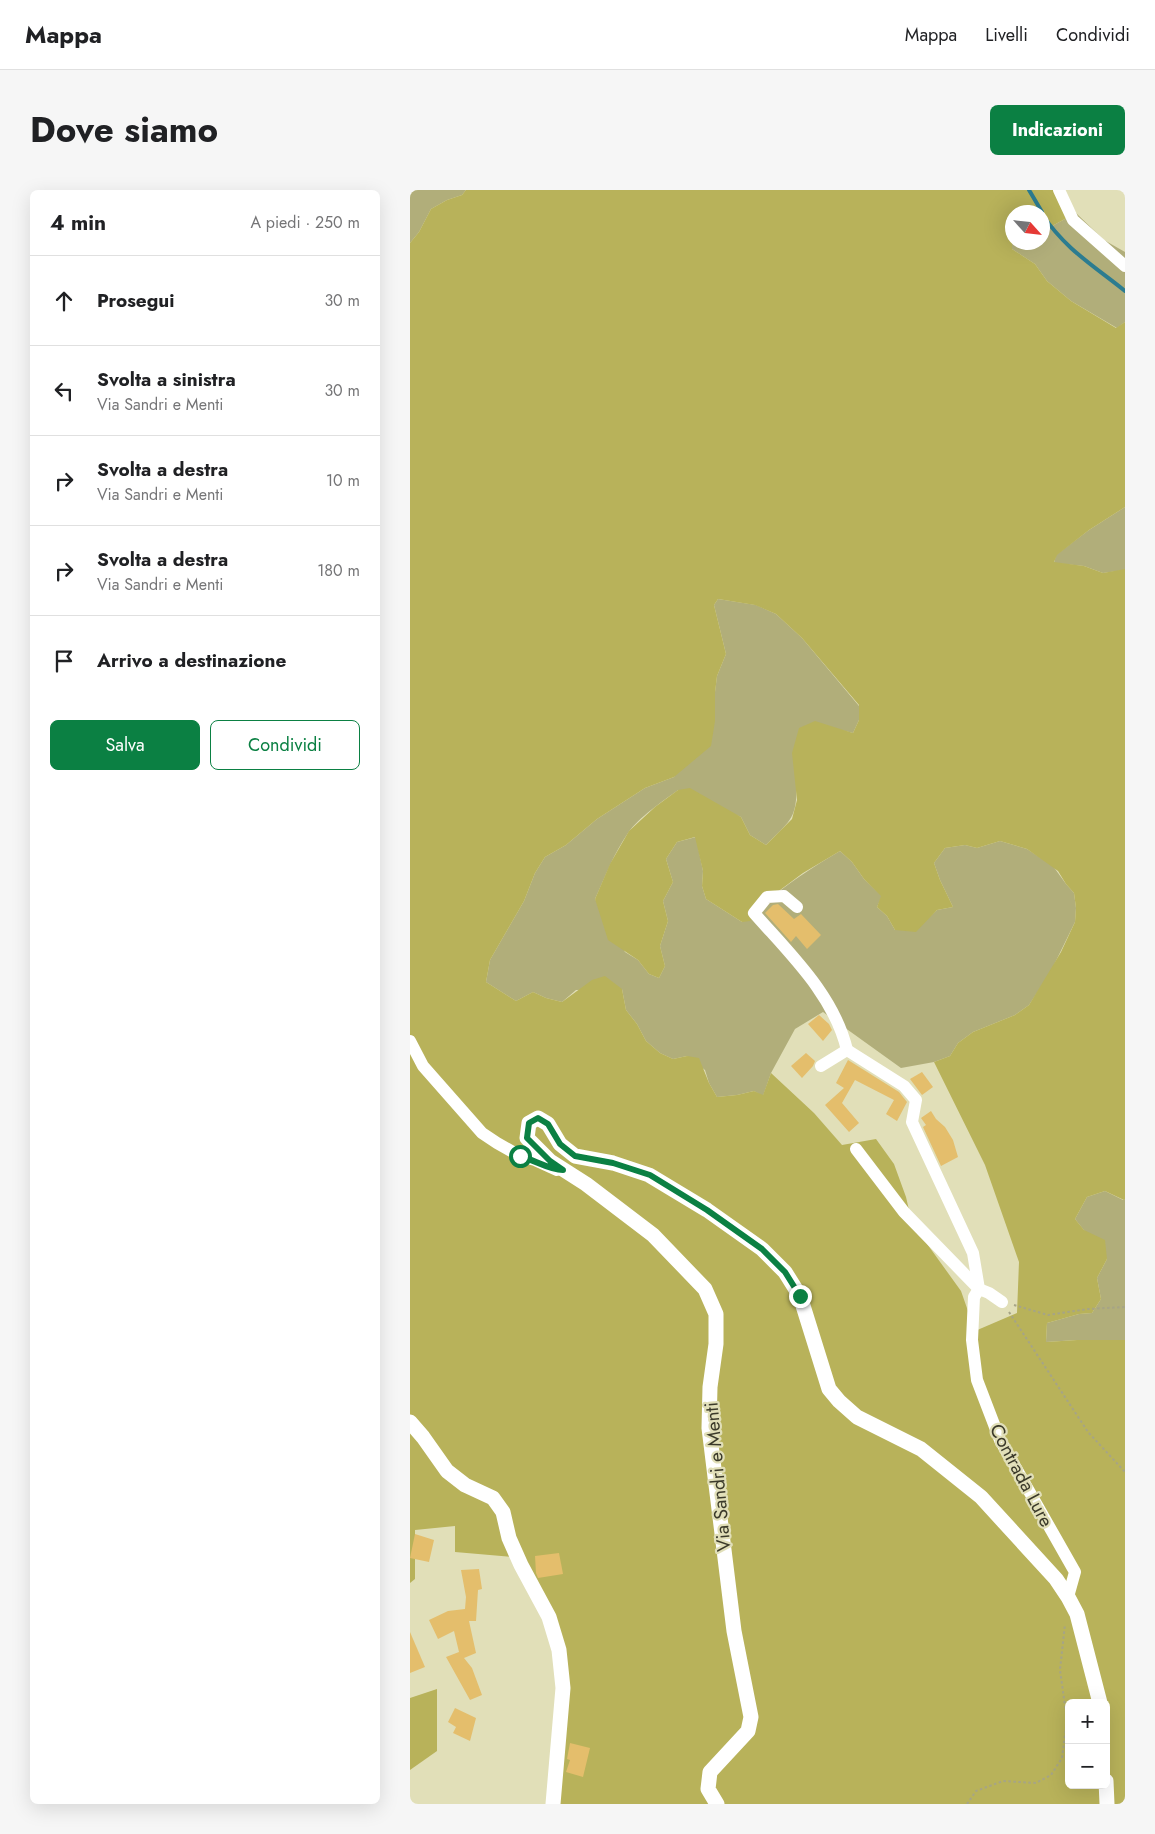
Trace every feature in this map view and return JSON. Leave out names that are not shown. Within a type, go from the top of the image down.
[{"type":"main road","name":"Via Sandri e Menti","points":[[717,1804],[708,1789],[710,1772],[748,1731],[751,1717],[734,1631],[709,1428],[710,1387],[716,1344],[716,1314],[705,1288],[653,1236],[616,1205],[550,1161],[527,1138],[529,1123],[538,1118],[548,1124],[560,1144],[575,1156],[613,1163],[650,1175],[707,1210],[762,1249],[785,1272],[800,1296],[829,1390],[839,1402],[857,1417],[921,1449],[981,1497],[1056,1579],[1077,1614],[1099,1699]]},
{"type":"main road","points":[[410,1422],[423,1436],[447,1471],[465,1485],[493,1498],[503,1512],[509,1538],[549,1617],[559,1650],[563,1688],[553,1804]]},
{"type":"main road","points":[[1107,1789],[1108,1804]]},
{"type":"street","points":[[1059,190],[1073,220],[1125,266]]},
{"type":"street","points":[[797,907],[784,896],[767,897],[754,913],[816,984],[842,1030],[847,1050],[904,1086],[916,1100],[912,1122],[972,1253],[979,1289]]},
{"type":"street","points":[[410,1040],[424,1066],[482,1133],[520,1156],[535,1160],[555,1170],[563,1170]]},
{"type":"street","points":[[821,1066],[847,1050]]},
{"type":"street","points":[[856,1149],[904,1212],[979,1289],[1002,1302]]},
{"type":"street","name":"Contrada Lure","points":[[979,1289],[974,1296],[972,1340],[977,1380],[1000,1440],[1076,1572],[1068,1597]]},
{"type":"path","points":[[1002,1302],[1048,1315],[1088,1309],[1125,1307]]},
{"type":"path","points":[[1002,1302],[1088,1432],[1125,1472]]},
{"type":"path","points":[[967,1804],[976,1790],[1003,1781],[1036,1782],[1051,1776],[1062,1758],[1067,1720],[1060,1670],[1065,1624]]},
{"type":"shaded area","points":[[413,190],[466,190],[462,195],[447,200],[431,209],[419,232],[410,243],[410,192]]},
{"type":"shaded area","points":[[466,190],[1063,190],[1076,213],[1050,227],[1050,205],[1005,205],[1005,250],[1014,250],[1035,264],[1047,281],[1071,301],[1116,328],[1125,322],[1125,507],[1089,530],[1057,555],[1054,562],[1084,566],[1103,573],[1125,569],[1125,1199],[1105,1191],[1087,1197],[1075,1219],[1084,1230],[1105,1240],[1107,1259],[1097,1278],[1101,1299],[1092,1313],[1079,1314],[1047,1323],[1046,1342],[1125,1340],[1125,1804],[552,1804],[560,1685],[554,1635],[514,1557],[455,1552],[455,1526],[415,1530],[415,1579],[410,1583],[410,243],[419,232],[431,209],[447,200],[462,195]],"holes":[[[718,599],[755,605],[776,614],[802,638],[859,705],[859,720],[853,733],[815,721],[799,728],[792,753],[797,800],[792,819],[766,845],[750,835],[741,817],[690,788],[678,790],[655,807],[629,831],[610,864],[595,899],[608,940],[638,960],[649,974],[659,978],[665,966],[660,946],[668,921],[663,901],[673,882],[666,859],[677,842],[695,837],[703,871],[702,886],[706,899],[742,922],[750,921],[768,899],[803,873],[840,851],[881,896],[877,907],[887,916],[895,930],[916,932],[937,910],[953,907],[934,863],[945,848],[965,845],[977,848],[1000,841],[1027,849],[1058,871],[1074,893],[1075,922],[1061,952],[1029,1005],[1015,1015],[973,1032],[958,1043],[950,1056],[934,1062],[985,1165],[1019,1262],[1017,1313],[975,1331],[961,1291],[912,1223],[906,1197],[894,1164],[876,1139],[842,1145],[814,1113],[771,1073],[763,1095],[754,1091],[717,1097],[699,1058],[687,1056],[673,1059],[660,1053],[646,1041],[637,1024],[626,1010],[622,989],[605,976],[592,980],[562,1002],[533,992],[516,1001],[486,982],[490,960],[524,901],[535,873],[545,857],[566,845],[597,819],[645,788],[674,777],[711,746],[715,721],[717,676],[726,654],[714,605]]]},
{"type":"shaded area","points":[[1076,213],[1104,240],[1125,252],[1125,322],[1117,328],[1071,301],[1047,281],[1035,264],[1014,250],[1050,250],[1050,227]]},
{"type":"shaded area","points":[[1125,507],[1125,570],[1103,573],[1084,566],[1054,563],[1056,555],[1089,530]]},
{"type":"shaded area","points":[[718,599],[756,605],[776,614],[802,638],[859,706],[859,720],[853,733],[837,729],[796,781],[796,803],[791,818],[782,830],[766,845],[750,835],[741,817],[678,790],[658,804],[632,827],[614,857],[595,899],[625,952],[638,960],[649,974],[659,978],[665,966],[660,946],[668,921],[663,901],[673,882],[666,859],[677,842],[696,837],[703,871],[702,886],[706,899],[742,922],[789,884],[840,851],[852,862],[864,879],[882,896],[877,907],[887,916],[895,930],[926,920],[937,910],[953,907],[934,863],[945,848],[965,845],[977,848],[1000,841],[1027,849],[1053,866],[1074,893],[1075,922],[1050,973],[1029,1005],[1015,1015],[973,1032],[958,1043],[950,1056],[934,1062],[901,1068],[823,1012],[795,1029],[771,1073],[763,1096],[754,1091],[717,1097],[709,1083],[705,1070],[687,1056],[673,1059],[660,1053],[646,1041],[637,1024],[626,1010],[622,989],[576,990],[562,1002],[533,992],[516,1001],[486,982],[490,960],[524,901],[535,873],[545,857],[566,845],[597,819],[645,788],[674,777],[715,692],[717,676],[726,654],[714,605]]},
{"type":"shaded area","points":[[1105,1191],[1123,1200],[1125,1199],[1125,1340],[1046,1342],[1047,1323],[1079,1314],[1092,1313],[1101,1299],[1097,1278],[1107,1259],[1075,1219],[1087,1197]]},
{"type":"shaded area","points":[[437,1689],[437,1751],[410,1770],[410,1698]]},
{"type":"building","points":[[778,904],[794,919],[801,914],[821,935],[807,949],[796,936],[791,942],[765,913],[773,905]]},
{"type":"building","points":[[819,1015],[829,1024],[832,1030],[823,1041],[808,1024]]},
{"type":"building","points":[[806,1053],[815,1061],[802,1078],[791,1066]]},
{"type":"building","points":[[848,1060],[899,1092],[907,1102],[897,1121],[886,1114],[894,1100],[855,1080],[842,1103],[859,1123],[849,1132],[825,1105],[844,1088],[836,1083]]},
{"type":"building","points":[[922,1072],[933,1087],[922,1095],[910,1079]]},
{"type":"building","points":[[931,1111],[953,1140],[958,1157],[941,1166],[923,1127],[926,1125],[921,1118]]},
{"type":"building","points":[[415,1534],[434,1540],[429,1562],[410,1558]]},
{"type":"building","points":[[559,1553],[563,1574],[538,1578],[535,1556]]},
{"type":"building","points":[[479,1569],[482,1589],[478,1590],[476,1621],[469,1621],[476,1653],[464,1658],[472,1668],[482,1695],[470,1700],[446,1657],[459,1652],[454,1631],[438,1639],[429,1620],[448,1611],[465,1609],[466,1597],[461,1570]]},
{"type":"building","points":[[410,1632],[425,1667],[410,1673]]},
{"type":"building","points":[[455,1708],[476,1718],[470,1741],[453,1733],[456,1727],[448,1722]]},
{"type":"building","points":[[570,1743],[590,1748],[583,1777],[566,1772],[570,1760],[567,1759]]},
{"type":"waterway","points":[[1029,190],[1038,205]]},
{"type":"waterway","points":[[1050,225],[1070,247],[1125,291]]},
{"type":"route","points":[[520,1156],[535,1160],[555,1170],[563,1170],[536,1149],[527,1138],[529,1123],[538,1118],[548,1124],[560,1144],[575,1156],[613,1163],[650,1175],[707,1210],[762,1249],[785,1272],[800,1296]]}]
